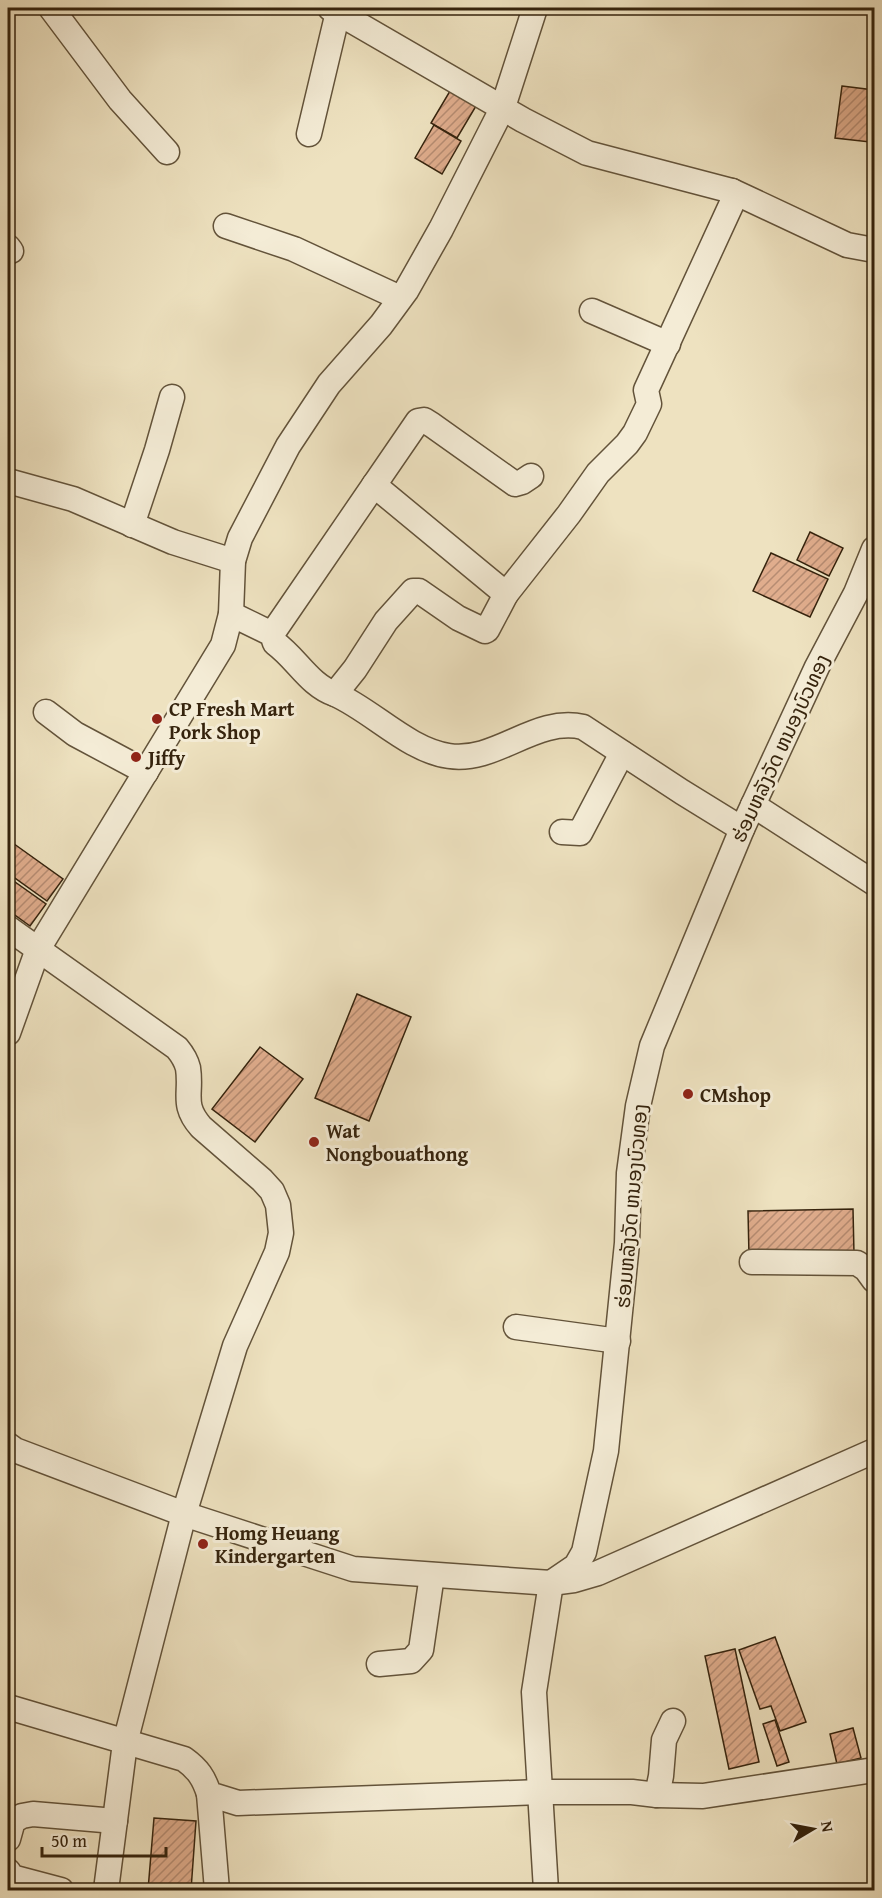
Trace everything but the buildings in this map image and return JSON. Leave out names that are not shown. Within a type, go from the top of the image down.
[{"type":"street","points":[[51,8],[120,100],[167,152]]},
{"type":"street","points":[[8,1033],[38,950],[223,645],[231,614],[233,561],[240,538],[288,446],[329,384],[381,325],[400,298],[441,229],[503,107],[534,8]]},
{"type":"street","points":[[309,134],[334,10],[523,120],[587,153],[732,191],[847,245],[874,250]]},
{"type":"street","points":[[335,694],[355,669],[386,621],[413,591],[419,591],[458,618],[485,631],[488,630],[506,594],[598,473],[635,433],[649,405],[646,390],[732,203],[732,191]]},
{"type":"street","points":[[226,226],[294,249],[400,298]]},
{"type":"street","points":[[592,311],[668,344]]},
{"type":"street","points":[[132,525],[172,397]]},
{"type":"street","points":[[272,634],[418,421],[424,420],[515,483],[522,482],[531,476]]},
{"type":"street","points":[[8,481],[73,499],[173,542],[233,561]]},
{"type":"street","points":[[374,485],[506,594]]},
{"type":"street","name":"ຮ່ອມຫລັງວັດ ຫນອງບົວທອງ","points":[[551,1583],[576,1566],[584,1552],[606,1451],[627,1243],[629,1173],[638,1106],[651,1046],[742,828],[817,667],[865,597],[874,549]]},
{"type":"street","points":[[231,614],[272,634],[275,642],[315,684],[357,705],[422,747],[451,756],[485,753],[546,728],[569,725],[583,727],[742,828]]},
{"type":"street","points":[[46,712],[84,739],[146,772]]},
{"type":"street","points":[[562,832],[580,833],[622,753]]},
{"type":"street","points":[[753,805],[874,883]]},
{"type":"street","points":[[8,928],[177,1048],[185,1058],[188,1069],[188,1096],[192,1117],[272,1191],[278,1205],[281,1233],[277,1252],[235,1346],[184,1514],[125,1743],[106,1890]]},
{"type":"street","points":[[752,1262],[857,1263],[866,1269],[874,1280]]},
{"type":"street","points":[[516,1327],[618,1341]]},
{"type":"street","points":[[8,1445],[15,1450],[184,1514],[353,1569],[551,1583],[574,1580],[598,1573],[874,1451]]},
{"type":"street","points":[[379,1664],[411,1661],[421,1650],[432,1575]]},
{"type":"street","points":[[546,1890],[534,1692],[551,1583]]},
{"type":"street","points":[[8,1707],[183,1760],[196,1768],[209,1794],[218,1890]]},
{"type":"street","points":[[657,1795],[664,1740],[673,1721]]},
{"type":"street","points":[[209,1794],[238,1803],[541,1792],[632,1792],[703,1796],[874,1770]]},
{"type":"street","points":[[8,1839],[13,1821],[33,1814],[115,1821]]},
{"type":"street","points":[[8,1871],[12,1877],[62,1890]]},
{"type":"place","name":"CP Fresh Mart Pork Shop","points":[[157,719]]},
{"type":"place","name":"Jiffy","points":[[136,757]]},
{"type":"place","name":"CMshop","points":[[688,1094]]},
{"type":"place","name":"Wat Nongbouathong","points":[[314,1142]]},
{"type":"place","name":"Homg Heuang Kindergarten","points":[[203,1544]]}]
